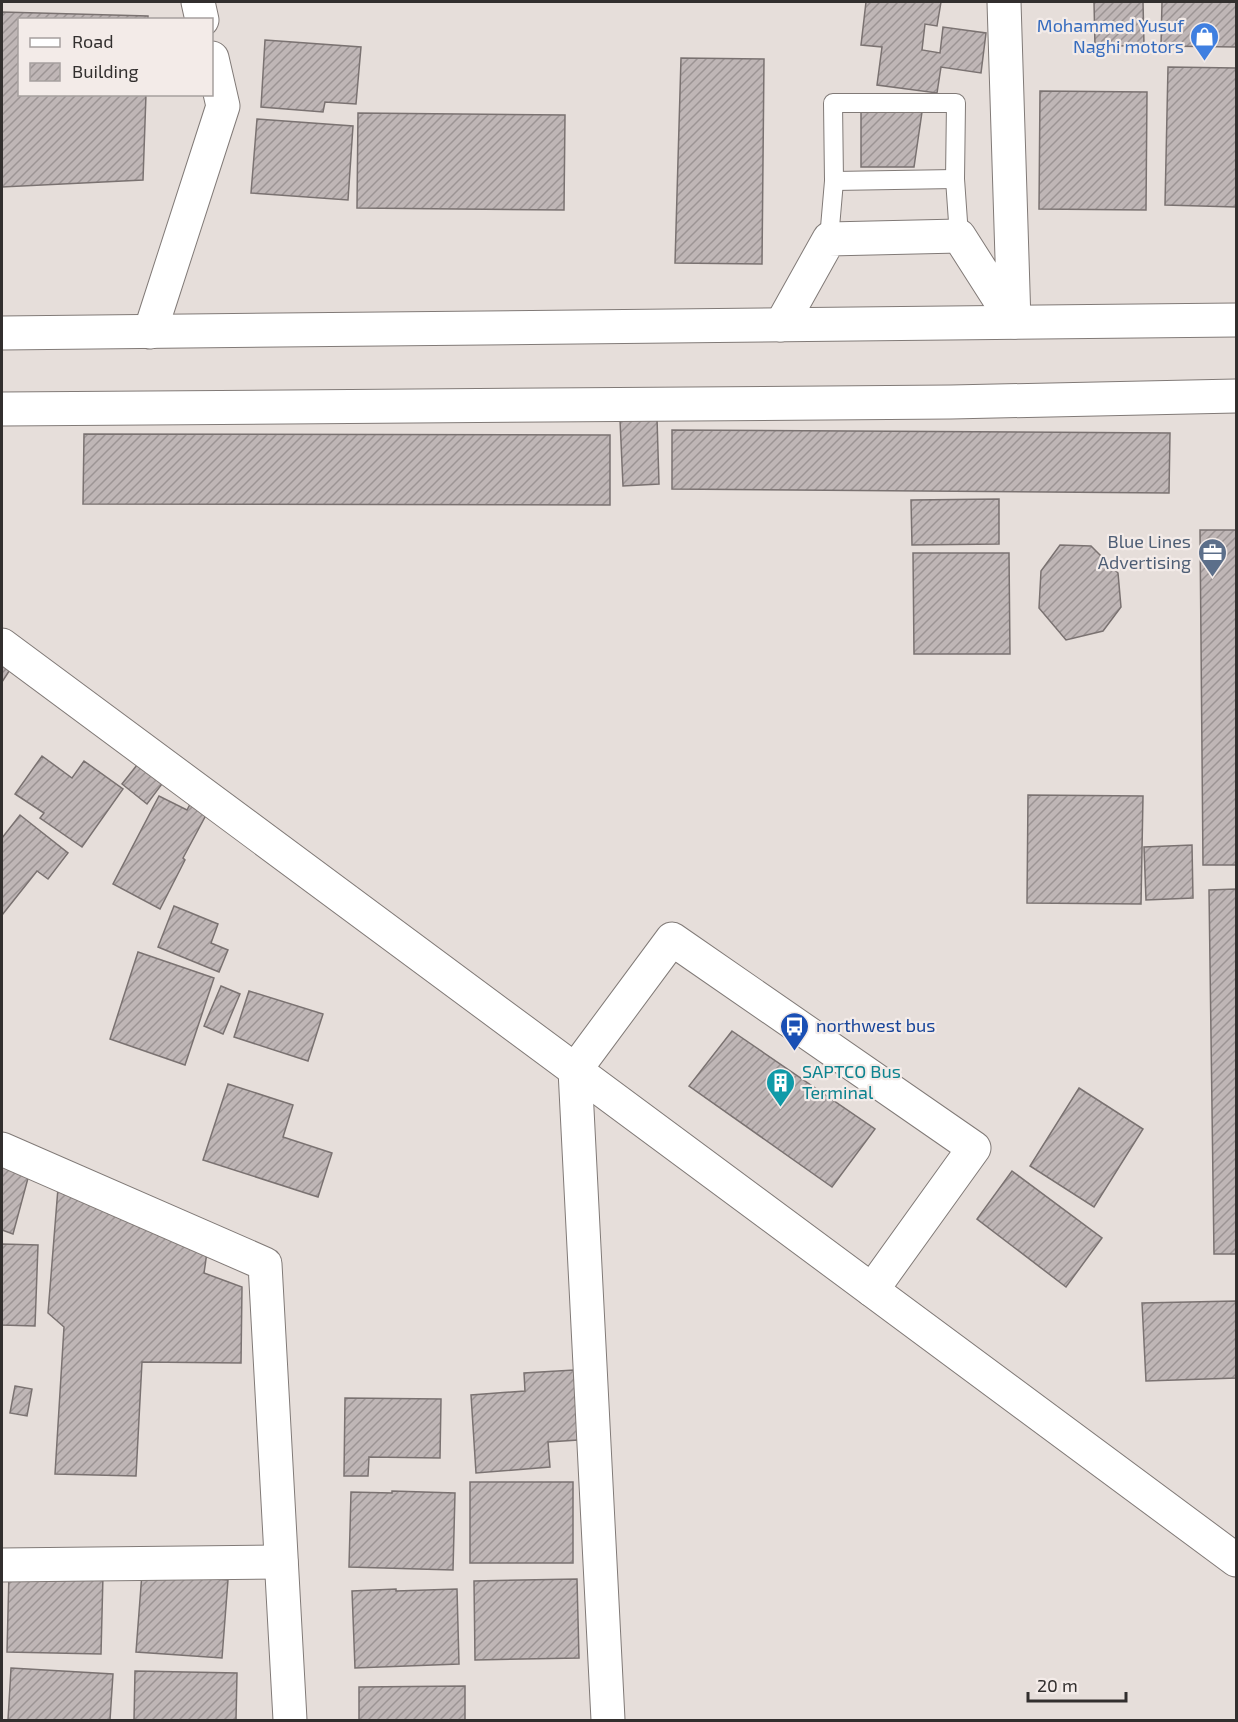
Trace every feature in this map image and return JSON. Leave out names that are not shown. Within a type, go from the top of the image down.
[{"type":"street","points":[[198,2],[202,18]]},
{"type":"street","points":[[1004,2],[1014,322]]},
{"type":"street","points":[[150,332],[223,106],[213,62]]},
{"type":"street","points":[[782,325],[829,239],[959,236],[1014,322]]},
{"type":"street","points":[[2,333],[1014,322],[1229,315]]},
{"type":"street","points":[[2,409],[1231,399]]},
{"type":"street","points":[[2,645],[1236,1560]]},
{"type":"street","points":[[608,1720],[575,1070],[672,939],[974,1148],[872,1290]]},
{"type":"street","points":[[2,1149],[265,1264],[290,1720]]},
{"type":"street","points":[[2,1565],[281,1562]]},
{"type":"lane","points":[[829,239],[834,181],[833,103],[956,103],[955,179],[959,236]]},
{"type":"lane","points":[[834,181],[955,179]]},
{"type":"building","points":[[866,2],[941,2],[937,26],[925,24],[922,50],[940,53],[943,27],[986,33],[981,73],[941,67],[937,93],[877,85],[882,47],[861,45]]},
{"type":"building","points":[[1094,2],[1143,2],[1144,45],[1095,47]]},
{"type":"building","points":[[1162,2],[1236,2],[1236,47],[1161,46]]},
{"type":"building","points":[[2,12],[148,16],[148,18],[18,18],[18,96],[146,96],[143,180],[2,187]]},
{"type":"building","points":[[265,40],[361,47],[356,104],[325,102],[323,112],[261,107]]},
{"type":"building","points":[[681,58],[764,59],[762,264],[675,263]]},
{"type":"building","points":[[1168,67],[1236,68],[1236,207],[1165,205]]},
{"type":"building","points":[[1040,91],[1147,92],[1146,210],[1039,209]]},
{"type":"building","points":[[861,110],[922,112],[914,167],[861,167]]},
{"type":"building","points":[[358,113],[565,115],[564,210],[357,208]]},
{"type":"building","points":[[257,119],[353,126],[348,200],[251,193]]},
{"type":"building","points":[[657,418],[659,484],[623,486],[620,420]]},
{"type":"building","points":[[672,430],[1170,433],[1169,493],[672,489]]},
{"type":"building","points":[[84,434],[610,435],[610,505],[83,504]]},
{"type":"building","points":[[999,499],[999,544],[912,545],[911,500]]},
{"type":"building","points":[[1200,530],[1236,530],[1236,865],[1203,865]]},
{"type":"building","points":[[1060,545],[1091,546],[1118,573],[1121,607],[1103,631],[1066,640],[1039,608],[1041,571]]},
{"type":"building","points":[[913,553],[1009,553],[1010,654],[914,654]]},
{"type":"building","points":[[2,649],[17,659],[2,682]]},
{"type":"building","points":[[42,756],[72,778],[84,761],[123,789],[82,847],[40,818],[44,813],[15,794]]},
{"type":"building","points":[[137,765],[162,784],[147,804],[122,784]]},
{"type":"building","points":[[196,793],[213,802],[183,858],[185,860],[160,909],[113,884],[159,796],[187,810]]},
{"type":"building","points":[[1028,795],[1143,796],[1141,904],[1027,903]]},
{"type":"building","points":[[20,815],[68,853],[48,879],[37,871],[2,915],[2,838]]},
{"type":"building","points":[[1192,845],[1193,898],[1146,900],[1144,847]]},
{"type":"building","points":[[1236,889],[1236,1254],[1214,1254],[1209,890]]},
{"type":"building","points":[[174,906],[218,924],[211,943],[228,950],[219,972],[158,947]]},
{"type":"building","points":[[138,952],[214,978],[185,1065],[110,1039]]},
{"type":"building","points":[[221,986],[240,994],[223,1034],[204,1026]]},
{"type":"building","points":[[249,991],[323,1014],[308,1061],[234,1037]]},
{"type":"building","name":"SAPTCO Bus Terminal","points":[[732,1031],[875,1129],[832,1187],[689,1086]]},
{"type":"building","points":[[228,1084],[293,1105],[283,1137],[332,1153],[318,1197],[203,1160]]},
{"type":"building","points":[[1079,1088],[1143,1129],[1094,1207],[1030,1166]]},
{"type":"building","points":[[2,1159],[31,1167],[13,1234],[2,1230]]},
{"type":"building","points":[[1012,1171],[1102,1238],[1066,1287],[977,1219]]},
{"type":"building","points":[[58,1188],[207,1252],[204,1273],[242,1287],[241,1363],[142,1362],[136,1476],[55,1474],[64,1327],[48,1313]]},
{"type":"building","points":[[2,1244],[38,1245],[35,1326],[2,1325]]},
{"type":"building","points":[[1236,1301],[1236,1378],[1146,1381],[1142,1303]]},
{"type":"building","points":[[574,1370],[578,1440],[548,1442],[550,1467],[476,1473],[471,1395],[525,1391],[524,1373]]},
{"type":"building","points":[[15,1386],[32,1389],[27,1416],[10,1413]]},
{"type":"building","points":[[345,1398],[441,1399],[440,1458],[369,1457],[368,1476],[344,1476]]},
{"type":"building","points":[[470,1482],[573,1482],[573,1563],[470,1563]]},
{"type":"building","points":[[392,1491],[455,1493],[453,1570],[349,1567],[351,1492],[392,1493]]},
{"type":"building","points":[[9,1573],[103,1575],[101,1654],[7,1652]]},
{"type":"building","points":[[142,1573],[228,1580],[222,1658],[136,1652]]},
{"type":"building","points":[[577,1579],[579,1658],[475,1660],[474,1581]]},
{"type":"building","points":[[396,1589],[396,1591],[457,1589],[459,1664],[355,1668],[352,1591]]},
{"type":"building","points":[[11,1668],[113,1674],[110,1720],[8,1720]]},
{"type":"building","points":[[135,1671],[237,1673],[236,1720],[134,1720]]},
{"type":"building","points":[[465,1686],[465,1720],[359,1720],[359,1687]]},
{"type":"place","name":"Mohammed Yusuf Naghi motors","points":[[1205,62]]},
{"type":"place","name":"Blue Lines Advertising","points":[[1212,578]]},
{"type":"place","name":"northwest bus","points":[[795,1052]]},
{"type":"place","name":"SAPTCO Bus Terminal","points":[[781,1108]]}]
